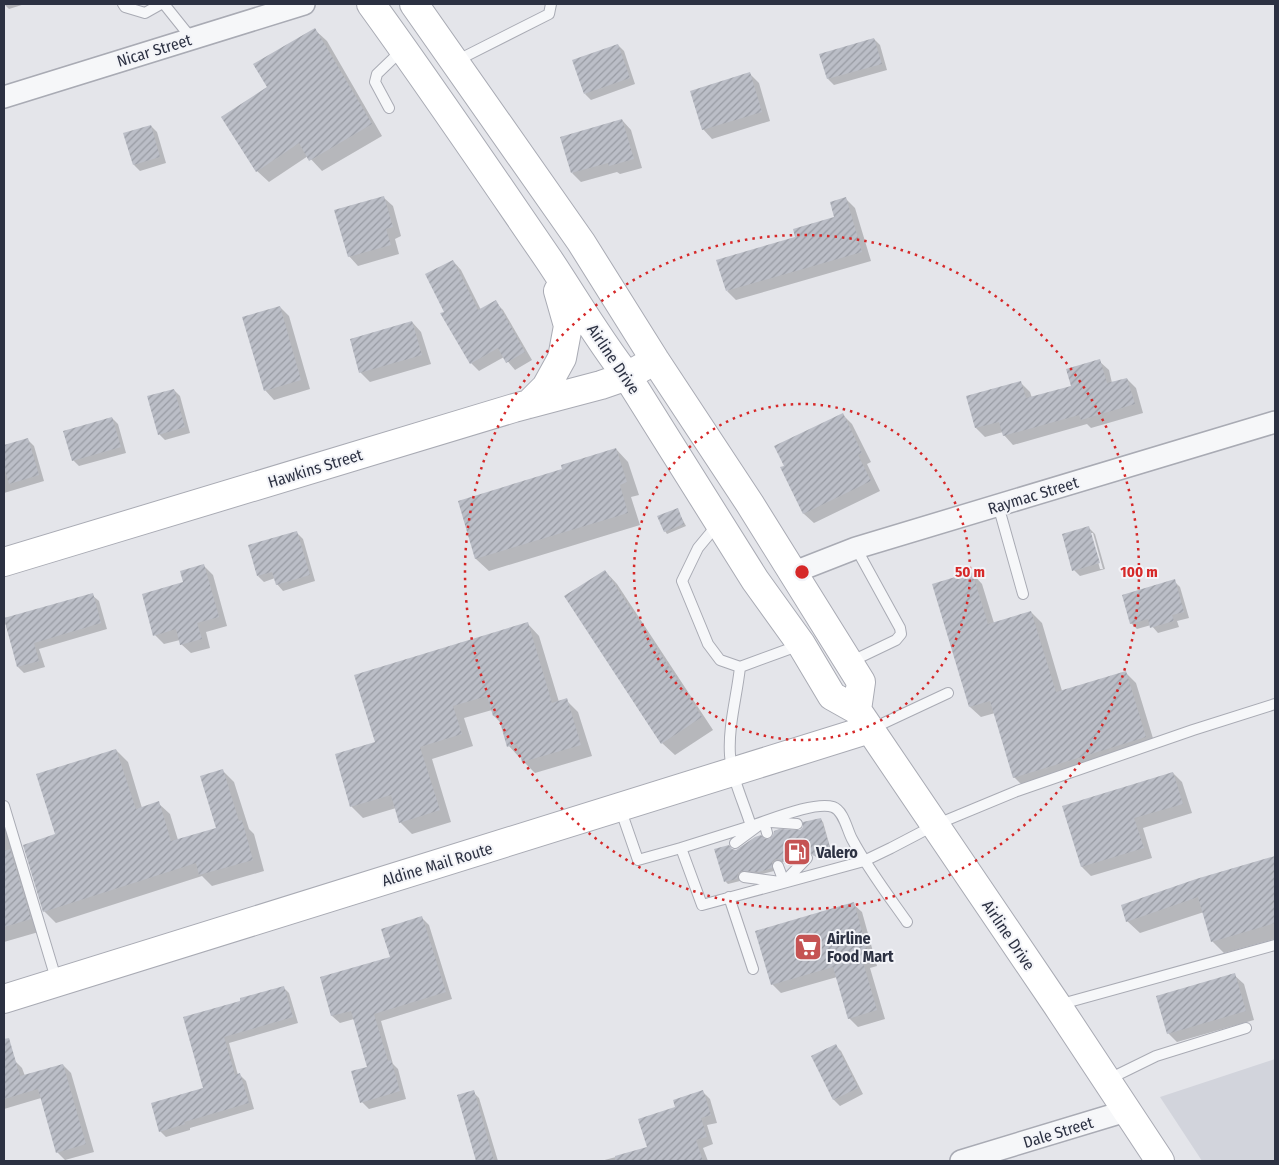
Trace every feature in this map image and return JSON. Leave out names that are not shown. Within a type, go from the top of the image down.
[{"type":"main road","name":"Airline Drive","points":[[371,4],[404,49],[550,263],[606,349],[627,376],[755,580],[801,644],[832,696],[864,720],[1160,1161]]},
{"type":"main road","name":"Airline Drive","points":[[414,4],[581,242],[655,360],[750,504],[861,682],[864,720]]},
{"type":"main road","points":[[529,404],[546,387],[562,358],[568,326],[550,263]]},
{"type":"main road","name":"Hawkins Street","points":[[4,562],[529,404],[601,385],[627,376],[655,360]]},
{"type":"main road","name":"Aldine Mail Route","points":[[4,999],[734,772],[864,720]]},
{"type":"street","name":"Nicar Street","points":[[4,97],[304,4]]},
{"type":"street","name":"Raymac Street","points":[[792,573],[856,548],[1275,422]]},
{"type":"street","name":"Dale Street","points":[[961,1161],[1126,1111]]},
{"type":"lane","points":[[123,4],[125,7],[145,13],[162,4],[192,38]]},
{"type":"lane","points":[[455,61],[549,14],[551,4]]},
{"type":"lane","points":[[389,108],[375,82],[376,74],[404,49]]},
{"type":"lane","points":[[998,506],[1024,594]]},
{"type":"lane","points":[[720,522],[698,548],[682,581],[708,644],[720,660],[740,667],[801,644]]},
{"type":"lane","points":[[849,663],[896,640],[900,634],[900,628],[856,548]]},
{"type":"lane","points":[[740,667],[731,728],[730,755],[752,826]]},
{"type":"lane","points":[[864,720],[948,693]]},
{"type":"lane","points":[[681,848],[702,905],[864,861],[935,825],[1025,788],[1275,704]]},
{"type":"lane","points":[[4,806],[57,983]]},
{"type":"lane","points":[[619,808],[638,860],[816,806],[834,808],[841,814],[849,834],[864,861],[907,922]]},
{"type":"lane","points":[[764,822],[768,833]]},
{"type":"lane","points":[[734,843],[764,822],[797,824]]},
{"type":"lane","points":[[784,882],[807,858]]},
{"type":"lane","points":[[778,866],[784,882]]},
{"type":"lane","points":[[744,876],[784,882]]},
{"type":"lane","points":[[729,897],[753,969]]},
{"type":"lane","points":[[1057,1005],[1275,944]]},
{"type":"lane","points":[[1106,1081],[1156,1056],[1246,1028]]},
{"type":"shaded area","points":[[1275,1059],[1275,1161],[1202,1161],[1160,1097]]},
{"type":"building","points":[[315,28],[372,124],[309,161],[299,143],[256,172],[221,117],[267,87],[253,64]]},
{"type":"building","points":[[874,38],[882,64],[827,79],[819,54]]},
{"type":"building","points":[[618,44],[630,78],[584,94],[572,60]]},
{"type":"building","points":[[750,72],[762,112],[702,130],[690,91]]},
{"type":"building","points":[[622,119],[634,159],[609,166],[608,163],[571,173],[560,137]]},
{"type":"building","points":[[151,125],[160,157],[133,165],[123,133]]},
{"type":"building","points":[[384,196],[393,227],[386,229],[391,245],[348,257],[334,210]]},
{"type":"building","points":[[846,197],[862,252],[726,291],[716,260],[795,237],[793,229],[834,217],[830,202]]},
{"type":"building","points":[[453,260],[478,310],[496,300],[525,352],[506,363],[498,348],[470,364],[440,313],[444,312],[425,274]]},
{"type":"building","points":[[280,306],[301,380],[264,391],[242,317]]},
{"type":"building","points":[[412,321],[422,355],[359,373],[350,339]]},
{"type":"building","points":[[1100,359],[1107,383],[1127,378],[1135,404],[1081,420],[1079,415],[1003,436],[999,422],[975,428],[966,396],[1021,381],[1026,398],[1071,386],[1066,369]]},
{"type":"building","points":[[174,389],[185,427],[158,435],[147,396]]},
{"type":"building","points":[[843,413],[862,453],[858,455],[871,481],[803,514],[780,467],[784,466],[774,446]]},
{"type":"building","points":[[112,417],[121,447],[72,461],[63,431]]},
{"type":"building","points":[[28,438],[39,475],[9,484],[4,467],[4,445]]},
{"type":"building","points":[[616,448],[627,482],[620,485],[628,513],[475,559],[458,501],[562,469],[561,465]]},
{"type":"building","points":[[678,508],[684,524],[664,532],[657,516]]},
{"type":"building","points":[[1089,526],[1100,563],[1072,571],[1062,534]]},
{"type":"building","points":[[297,531],[310,575],[276,585],[272,572],[257,576],[248,545]]},
{"type":"building","points":[[204,564],[219,617],[197,623],[202,639],[180,645],[176,629],[153,636],[142,594],[183,582],[180,571]]},
{"type":"building","points":[[605,570],[702,717],[661,744],[564,596]]},
{"type":"building","points":[[972,572],[988,624],[1031,611],[1056,692],[1126,671],[1146,737],[1013,778],[990,701],[969,707],[932,584]]},
{"type":"building","points":[[1175,579],[1184,612],[1172,615],[1174,621],[1150,628],[1148,619],[1130,624],[1122,595]]},
{"type":"building","points":[[93,593],[101,623],[34,643],[39,661],[17,667],[4,618]]},
{"type":"building","points":[[528,622],[552,703],[567,698],[581,745],[522,762],[517,744],[507,747],[498,715],[493,716],[487,696],[453,706],[462,734],[420,747],[440,810],[399,823],[391,795],[350,807],[335,754],[375,742],[354,675]]},
{"type":"building","points":[[116,749],[136,809],[159,801],[171,841],[216,828],[200,776],[223,769],[239,821],[242,820],[253,860],[199,875],[196,863],[43,912],[23,845],[55,834],[36,774]]},
{"type":"building","points":[[1173,772],[1183,804],[1134,818],[1144,848],[1081,867],[1062,806]]},
{"type":"building","points":[[821,818],[831,851],[814,856],[806,851],[794,862],[785,864],[782,860],[776,859],[772,862],[772,868],[759,872],[742,871],[738,873],[737,879],[724,882],[714,849],[729,845],[732,849],[736,850],[755,837],[761,835],[765,839],[769,839],[774,831],[779,829],[800,830],[803,827],[803,822]]},
{"type":"building","points":[[10,849],[31,919],[4,927],[4,851]]},
{"type":"building","points":[[1275,856],[1275,923],[1211,942],[1198,897],[1126,922],[1121,905],[1196,879]]},
{"type":"building","points":[[854,902],[869,957],[862,959],[877,1010],[848,1019],[833,967],[771,985],[755,931]]},
{"type":"building","points":[[422,916],[446,992],[374,1014],[388,1061],[391,1060],[400,1091],[360,1103],[351,1071],[367,1067],[351,1011],[331,1016],[320,977],[390,957],[381,929]]},
{"type":"building","points":[[1235,973],[1246,1011],[1167,1034],[1156,996]]},
{"type":"building","points":[[284,986],[293,1017],[224,1037],[235,1075],[240,1073],[249,1103],[184,1122],[185,1124],[159,1132],[151,1103],[203,1088],[183,1017]]},
{"type":"building","points":[[9,1038],[20,1076],[63,1064],[86,1144],[56,1153],[38,1089],[4,1099],[4,1039]]},
{"type":"building","points":[[836,1044],[858,1088],[833,1100],[811,1056]]},
{"type":"building","points":[[474,1090],[494,1161],[476,1161],[457,1095]]},
{"type":"building","points":[[703,1090],[711,1115],[701,1118],[707,1137],[696,1140],[703,1161],[615,1161],[615,1156],[647,1147],[638,1119],[675,1107],[673,1100]]},
{"type":"place","name":"Valero","points":[[797,852]]},
{"type":"place","name":"Airline Food Mart","points":[[808,947]]}]
